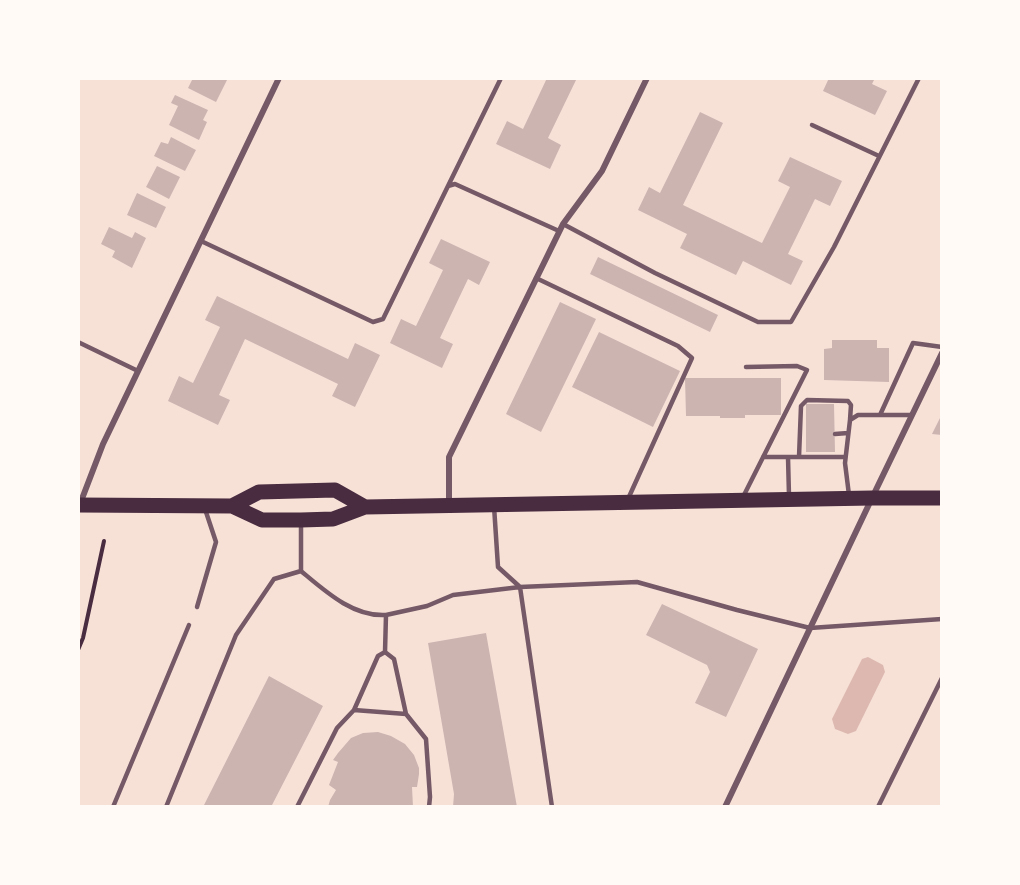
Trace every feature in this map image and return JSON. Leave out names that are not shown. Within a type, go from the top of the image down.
[{"type":"main road","points":[[232,506],[259,492],[335,490],[365,507]]},
{"type":"main road","points":[[79,505],[232,506],[262,520],[301,520],[333,519],[365,507],[449,504],[942,498]]},
{"type":"street","points":[[79,505],[103,444],[279,78]]},
{"type":"street","points":[[449,504],[449,457],[563,224],[602,171],[647,78]]},
{"type":"street","points":[[725,807],[942,353]]},
{"type":"lane","points":[[201,241],[373,322],[383,319],[501,78]]},
{"type":"lane","points":[[563,224],[655,273],[758,322],[791,322],[834,246],[919,78]]},
{"type":"lane","points":[[812,125],[879,156]]},
{"type":"lane","points":[[448,186],[455,184],[560,231]]},
{"type":"lane","points":[[536,278],[678,346],[692,358],[627,501]]},
{"type":"lane","points":[[78,342],[138,371]]},
{"type":"lane","points":[[880,415],[913,343],[942,347]]},
{"type":"lane","points":[[742,500],[807,370],[797,366],[746,367]]},
{"type":"lane","points":[[799,457],[803,434],[801,406],[807,400],[848,401],[851,405],[844,463],[849,498]]},
{"type":"lane","points":[[850,420],[858,415],[911,415]]},
{"type":"lane","points":[[835,434],[848,434]]},
{"type":"lane","points":[[764,457],[845,457]]},
{"type":"lane","points":[[788,457],[790,499]]},
{"type":"lane","points":[[494,504],[498,567],[520,587],[552,807]]},
{"type":"lane","points":[[197,607],[216,542],[204,506]]},
{"type":"lane","points":[[301,520],[301,571],[327,593],[350,607],[375,616],[427,606],[453,595],[520,587],[637,582],[810,628],[942,619]]},
{"type":"lane","points":[[166,807],[236,635],[274,579],[301,571]]},
{"type":"lane","points":[[386,652],[387,615]]},
{"type":"lane","points":[[113,807],[189,626]]},
{"type":"lane","points":[[297,807],[337,728],[354,710],[378,656],[386,652]]},
{"type":"lane","points":[[386,652],[394,659],[406,714],[426,739],[429,807]]},
{"type":"lane","points":[[878,807],[942,678]]},
{"type":"lane","points":[[354,710],[406,714]]},
{"type":"path","points":[[78,650],[83,638],[104,541]]},
{"type":"shaded area","points":[[868,657],[883,665],[885,672],[856,731],[848,734],[835,729],[832,719],[862,659]]},
{"type":"building","points":[[193,78],[228,78],[216,102],[188,88]]},
{"type":"building","points":[[547,78],[577,78],[548,138],[561,145],[550,169],[496,144],[507,121],[523,129]]},
{"type":"building","points":[[829,78],[875,78],[872,84],[887,91],[875,115],[823,91]]},
{"type":"building","points":[[175,95],[208,110],[203,120],[207,122],[199,140],[169,125],[178,106],[171,103]]},
{"type":"building","points":[[700,112],[723,123],[683,205],[762,243],[790,187],[778,181],[790,157],[842,181],[830,206],[815,199],[788,254],[803,261],[791,285],[743,261],[736,275],[680,248],[687,234],[638,210],[649,187],[660,193]]},
{"type":"building","points":[[171,137],[196,150],[185,171],[154,156],[161,142],[168,144]]},
{"type":"building","points":[[157,166],[180,177],[169,199],[146,187]]},
{"type":"building","points":[[137,193],[166,207],[156,228],[127,215]]},
{"type":"building","points":[[109,227],[132,238],[135,232],[146,238],[132,268],[112,257],[115,251],[101,244]]},
{"type":"building","points":[[441,239],[490,262],[479,285],[468,279],[440,338],[453,344],[442,368],[390,343],[401,319],[416,326],[443,270],[429,263]]},
{"type":"building","points":[[598,257],[718,315],[710,332],[590,274]]},
{"type":"building","points":[[217,296],[348,359],[355,343],[380,355],[355,407],[332,396],[338,384],[245,339],[219,395],[230,400],[218,425],[168,401],[179,376],[193,383],[220,327],[205,320]]},
{"type":"building","points":[[560,302],[596,319],[541,432],[506,414]]},
{"type":"building","points":[[599,332],[680,371],[653,427],[572,387]]},
{"type":"building","points":[[832,340],[877,340],[877,348],[889,348],[889,382],[824,380],[824,349],[832,348]]},
{"type":"building","points":[[685,378],[781,378],[781,415],[745,415],[745,418],[686,416]]},
{"type":"building","points":[[806,404],[834,404],[835,452],[806,452]]},
{"type":"building","points":[[942,414],[942,435],[932,434]]},
{"type":"building","points":[[662,604],[758,649],[726,717],[695,703],[710,672],[707,665],[646,635]]},
{"type":"building","points":[[486,633],[517,807],[453,807],[454,794],[428,643]]},
{"type":"building","points":[[269,676],[323,706],[271,807],[203,807]]},
{"type":"building","points":[[378,732],[405,744],[414,755],[419,774],[417,787],[412,787],[413,807],[328,807],[336,790],[329,785],[338,762],[333,760],[351,738],[363,733]]}]
